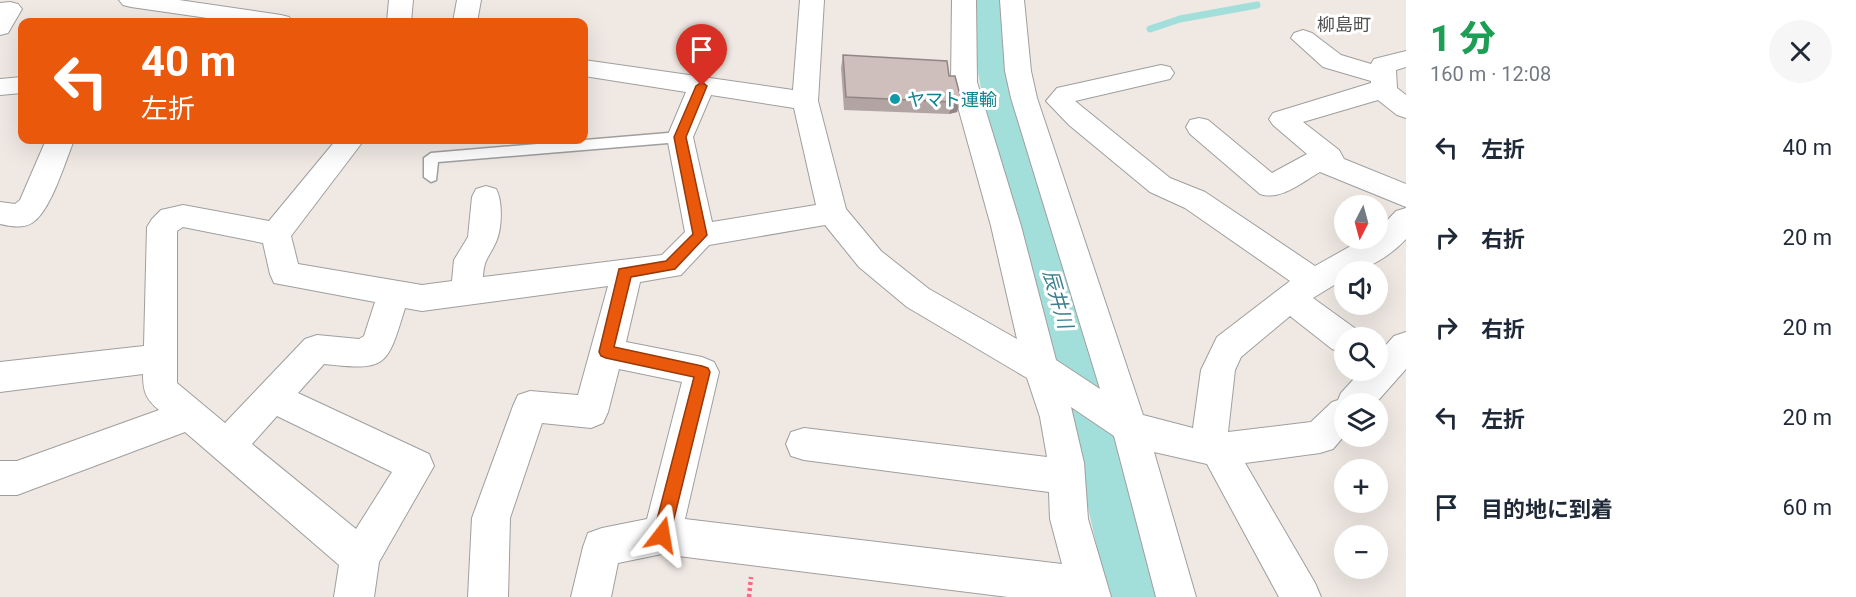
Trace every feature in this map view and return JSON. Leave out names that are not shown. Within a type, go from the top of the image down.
[{"type":"street","points":[[131,0],[253,18]]},
{"type":"street","points":[[399,18],[401,0]]},
{"type":"street","points":[[466,18],[469,0]]},
{"type":"street","points":[[812,0],[805,101],[832,213],[870,259],[918,298],[1048,374],[1123,423],[1151,435],[1217,450],[1320,437],[1334,423]]},
{"type":"street","points":[[591,597],[602,547],[662,535],[1089,592],[1069,519],[1066,463],[1048,374],[964,82],[964,0]]},
{"type":"street","points":[[1012,0],[1018,71],[1024,98],[1176,597]]},
{"type":"street","points":[[0,10],[10,9],[0,28]]},
{"type":"street","points":[[1303,38],[1332,61],[1383,84],[1406,109]]},
{"type":"street","points":[[1383,84],[1383,65],[1406,59]]},
{"type":"street","points":[[588,69],[805,101]]},
{"type":"street","points":[[1161,73],[1066,94],[1059,101],[1160,185],[1195,200],[1301,289],[1334,327]]},
{"type":"street","points":[[1334,166],[1329,157],[1282,119],[1371,92],[1383,84]]},
{"type":"street","points":[[0,87],[18,85]]},
{"type":"street","points":[[700,235],[680,137],[702,86]]},
{"type":"street","points":[[1199,127],[1270,187],[1319,160],[1406,196]]},
{"type":"street","points":[[0,213],[21,216],[32,206],[58,144]]},
{"type":"street","points":[[276,234],[348,144]]},
{"type":"street","points":[[467,292],[469,260],[483,239],[486,197]]},
{"type":"street","points":[[276,234],[285,273],[422,298],[670,266],[700,235],[832,213]]},
{"type":"street","points":[[276,234],[183,216],[171,218],[162,227],[160,390],[360,557]]},
{"type":"street","points":[[1301,597],[1210,436],[1218,370],[1228,347],[1301,289],[1386,241],[1406,219]]},
{"type":"street","points":[[488,597],[491,518],[530,406],[591,412],[625,281],[624,273]]},
{"type":"street","points":[[227,446],[317,349],[364,354],[377,345],[394,293]]},
{"type":"street","points":[[606,352],[702,372],[662,535]]},
{"type":"street","points":[[0,377],[160,358]]},
{"type":"street","points":[[1362,393],[1390,360]]},
{"type":"street","points":[[272,397],[416,465],[360,557],[354,597]]},
{"type":"street","points":[[0,478],[17,478],[189,415]]},
{"type":"street","points":[[804,444],[1066,477]]},
{"type":"lane","points":[[431,177],[431,158],[680,137]]},
{"type":"building","name":"ヤマト運輸","points":[[843,55],[947,61],[949,76],[955,76],[961,99],[953,102],[846,97]]},
{"type":"waterway","name":"辰井川","points":[[990,0],[994,56],[1007,120],[1111,485],[1138,597]]},
{"type":"waterway","points":[[1150,29],[1180,19],[1257,5]]},
{"type":"place","name":"ヤマト運輸","points":[[895,99]]},
{"type":"district","name":"柳島町","points":[[1344,24]]},
{"type":"route","points":[[662,535],[702,372],[606,352],[625,281],[624,273],[670,266],[700,235],[680,137],[702,86]]}]
